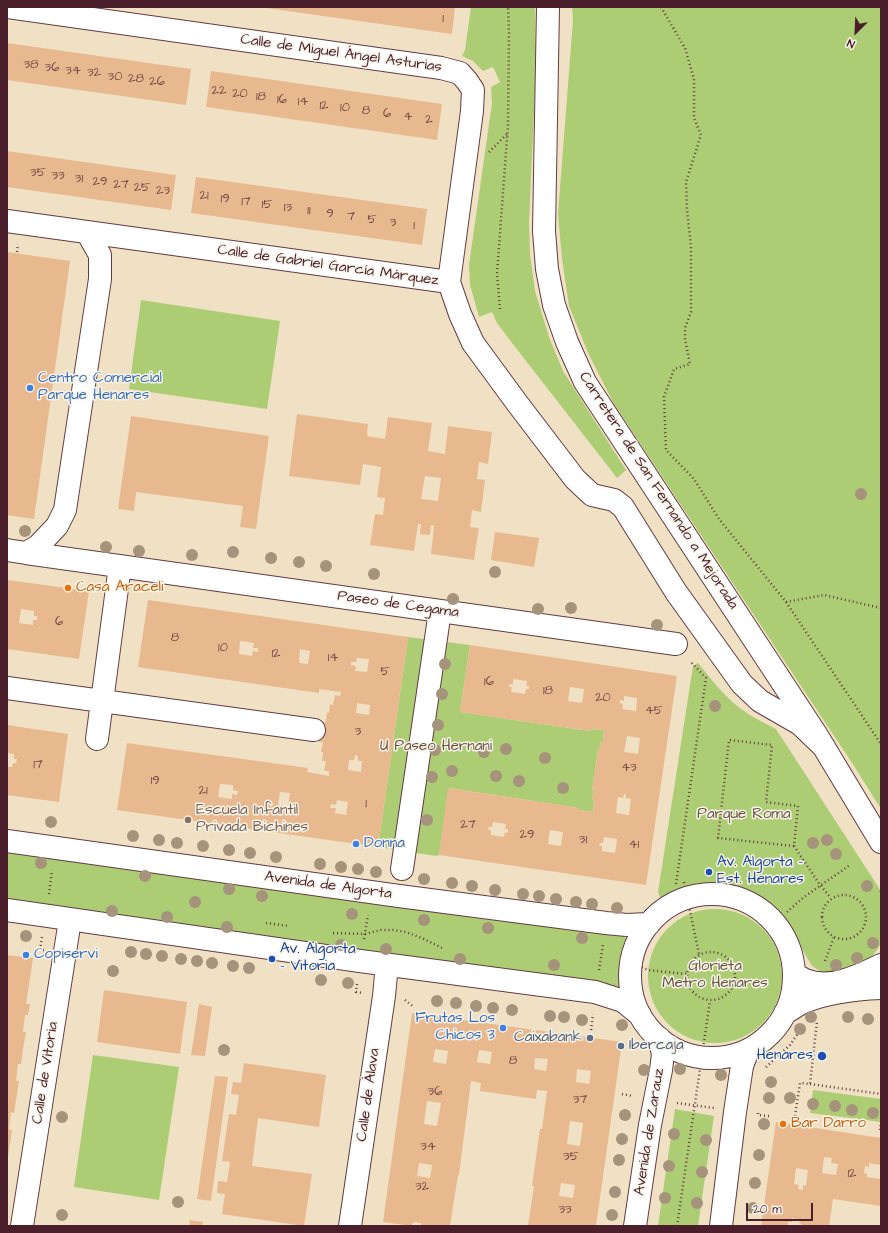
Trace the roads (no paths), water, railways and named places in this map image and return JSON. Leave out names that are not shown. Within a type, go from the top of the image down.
[{"type":"street","name":"Calle de Miguel Ángel Asturias","points":[[8,7],[441,68],[460,73],[473,90],[472,111],[449,282]]},
{"type":"street","name":"Carretera de San Fernando a Mejorada","points":[[548,7],[544,231],[547,269],[554,305],[567,342],[585,382],[824,746],[879,841]]},
{"type":"street","name":"Calle de Gabriel García Márquez","points":[[7,221],[449,282],[460,314],[473,343],[575,479],[592,495],[614,500],[623,507],[676,592],[742,684],[760,701],[800,724],[824,746]]},
{"type":"street","name":"Paseo de Cegama","points":[[17,551],[38,546],[57,526],[65,510],[100,279],[100,255],[87,232]]},
{"type":"street","name":"Paseo de Cegama","points":[[17,551],[676,644]]},
{"type":"street","points":[[97,739],[120,566]]},
{"type":"street","points":[[402,869],[440,611]]},
{"type":"street","points":[[7,688],[314,730]]},
{"type":"street","name":"Avenida de Algorta","points":[[7,841],[399,896],[606,923],[627,925],[649,924]]},
{"type":"street","points":[[682,888],[703,895],[720,895],[737,898],[752,905],[766,915],[778,927],[786,942],[792,958],[794,974],[792,994],[785,1014],[778,1025],[769,1035],[748,1050],[725,1057],[701,1057],[690,1055],[668,1045],[659,1038],[648,1028],[640,1015],[634,1002],[631,986],[631,962],[639,939],[649,924],[666,908],[682,888]]},
{"type":"street","points":[[7,910],[70,920],[595,992],[622,1001],[640,1015]]},
{"type":"street","name":"Calle de Vitoria","points":[[22,1226],[70,920]]},
{"type":"street","points":[[871,984],[881,957]]},
{"type":"street","name":"Calle de Álava","points":[[350,1226],[387,964]]},
{"type":"street","points":[[785,1014],[802,1002],[835,992],[871,984],[881,966]]},
{"type":"street","points":[[794,974],[806,980],[821,983],[871,984]]},
{"type":"street","name":"Avenida de Zarauz","points":[[635,1226],[650,1125],[661,1070],[662,1054],[659,1038]]},
{"type":"street","points":[[721,1226],[742,1066],[748,1050]]},
{"type":"place","name":"Centro Comercial Parque Henares","points":[[30,388]]},
{"type":"place","name":"Casa Araceli","points":[[68,588]]},
{"type":"place","name":"Escuela Infantil Privada Bichines","points":[[188,820]]},
{"type":"place","name":"Donna","points":[[356,844]]},
{"type":"place","name":"Av. Algorta - Est. Henares","points":[[709,872]]},
{"type":"place","name":"Copiservi","points":[[26,955]]},
{"type":"place","name":"Av. Algorta - Vitoria","points":[[272,959]]},
{"type":"place","name":"Frutas Los Chicos 3","points":[[503,1028]]},
{"type":"place","name":"Caixabank","points":[[590,1038]]},
{"type":"place","name":"Ibercaja","points":[[621,1046]]},
{"type":"place","name":"Henares","points":[[822,1056]]},
{"type":"place","name":"Bar Darro","points":[[783,1124]]},
{"type":"park label","name":"U Paseo Hernani","points":[[436,747]]},
{"type":"park label","name":"Parque Roma","points":[[744,815]]},
{"type":"park label","name":"Glorieta Metro Henares","points":[[715,976]]}]
